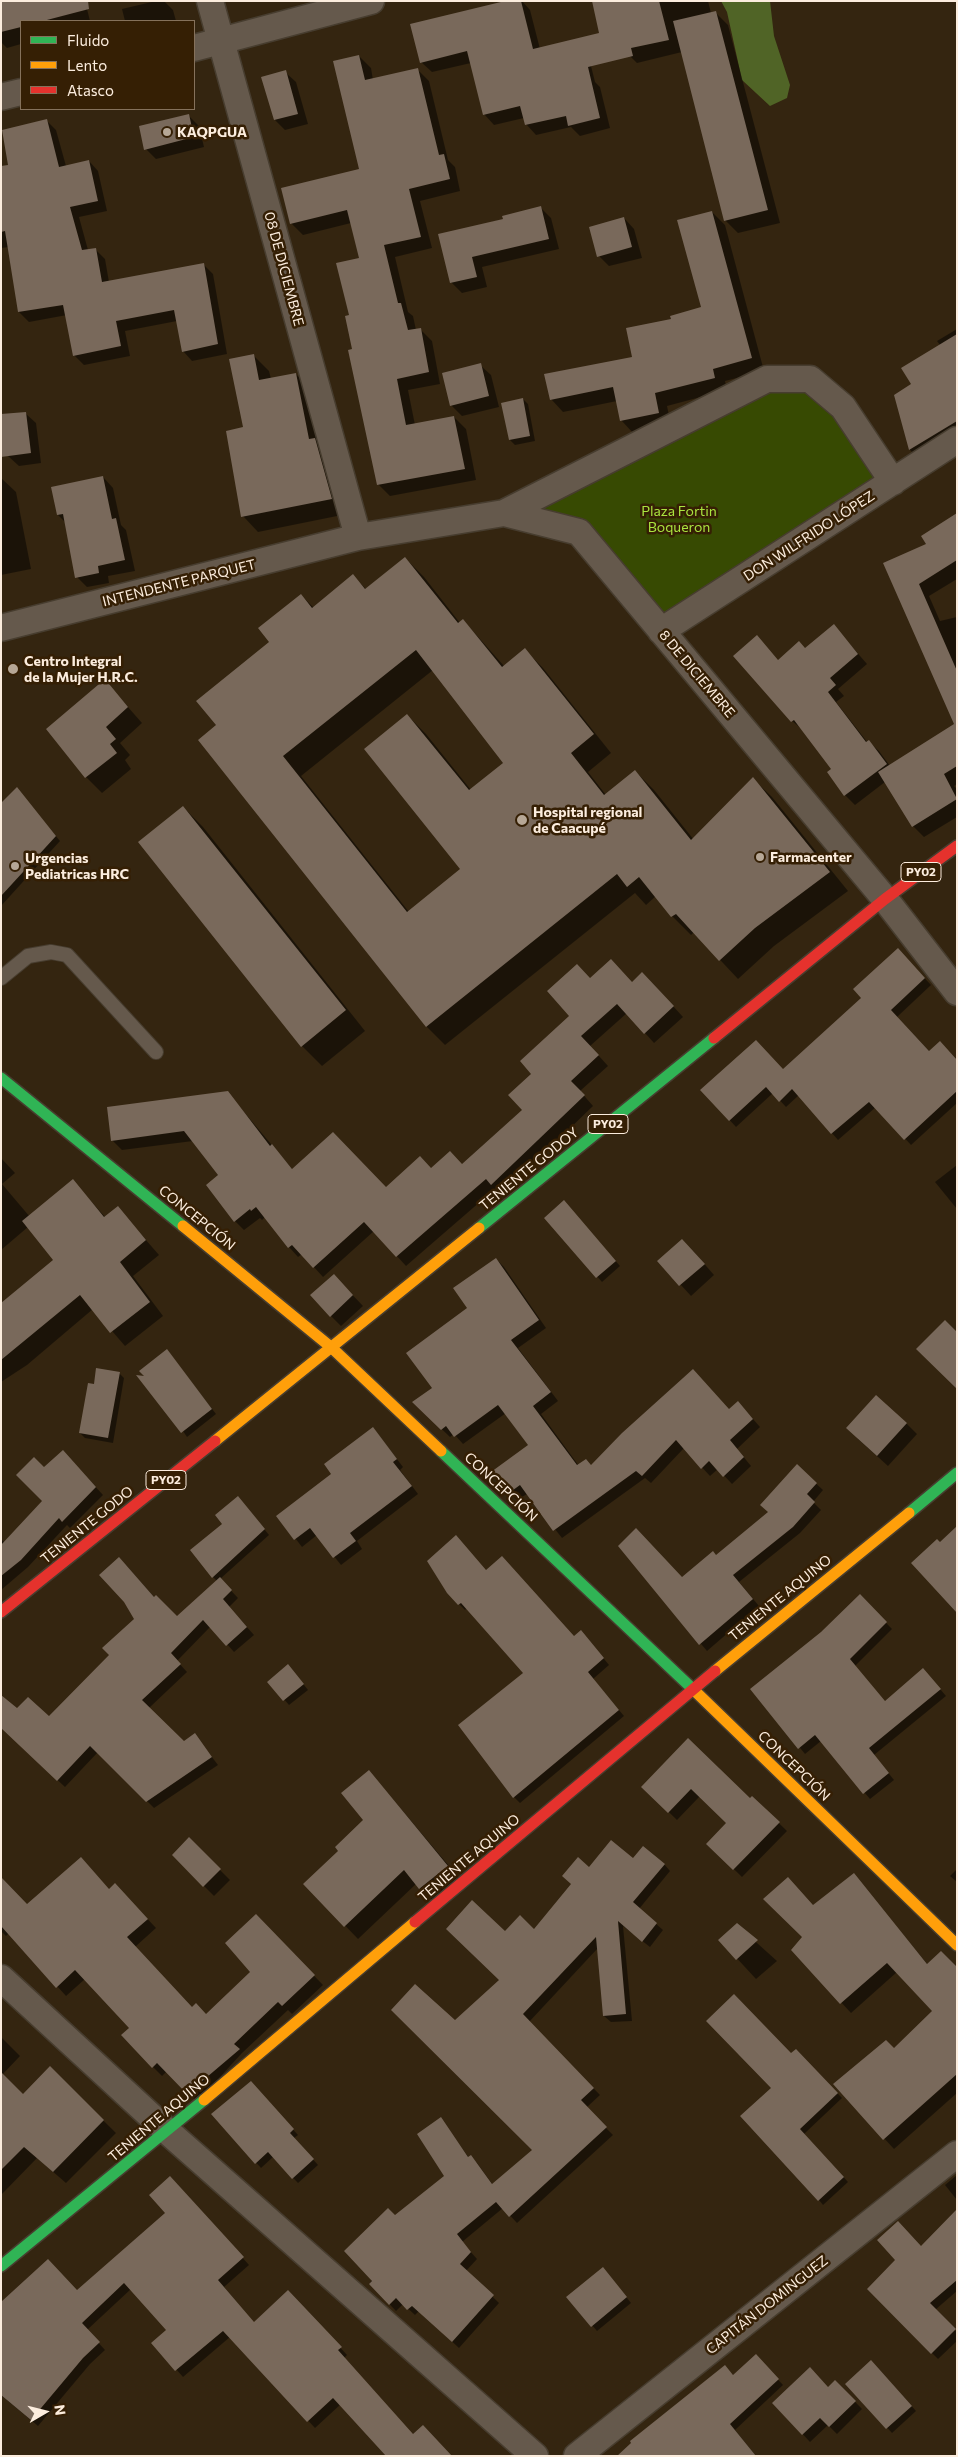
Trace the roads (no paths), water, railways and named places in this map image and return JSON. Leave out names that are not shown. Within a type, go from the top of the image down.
[{"type":"street","name":"08 DE DICIEMBRE","points":[[210,1],[358,538]]},
{"type":"street","points":[[195,48],[371,1]]},
{"type":"street","points":[[1,97],[20,92]]},
{"type":"street","points":[[504,513],[766,379],[810,379],[843,407],[893,482]]},
{"type":"street","name":"DON WILFRIDO LÓPEZ","points":[[661,631],[957,440]]},
{"type":"street","name":"8 DE DICIEMBRE","points":[[358,538],[504,513],[579,532],[885,899],[957,992]]},
{"type":"street","name":"INTENDENTE PARQUET","points":[[1,628],[358,538]]},
{"type":"street","name":"PY02","points":[[885,899],[957,846]]},
{"type":"street","name":"TENIENTE GODOY","points":[[332,1348],[885,899]]},
{"type":"street","name":"CONCEPCIÓN","points":[[1,1078],[332,1348],[693,1689],[957,1945]]},
{"type":"street","name":"TENIENTE GODO","points":[[1,1612],[332,1348]]},
{"type":"street","name":"TENIENTE AQUINO","points":[[1,2266],[167,2131],[693,1689],[957,1473]]},
{"type":"street","points":[[1,1978],[167,2131],[535,2456]]},
{"type":"street","name":"CAPITÁN DOMINGUEZ","points":[[577,2456],[957,2154]]},
{"type":"lane","points":[[1,978],[28,956],[51,952],[67,955],[156,1052]]},
{"type":"place","name":"KAQPGUA","points":[[167,132]]},
{"type":"place","name":"Centro Integral de la Mujer H.R.C.","points":[[13,669]]},
{"type":"place","name":"Hospital regional de Caacupé","points":[[522,820]]},
{"type":"place","name":"Farmacenter","points":[[760,857]]},
{"type":"place","name":"Urgencias Pediatricas HRC","points":[[15,866]]},
{"type":"park label","name":"Plaza Fortin Boqueron","points":[[679,520]]}]
